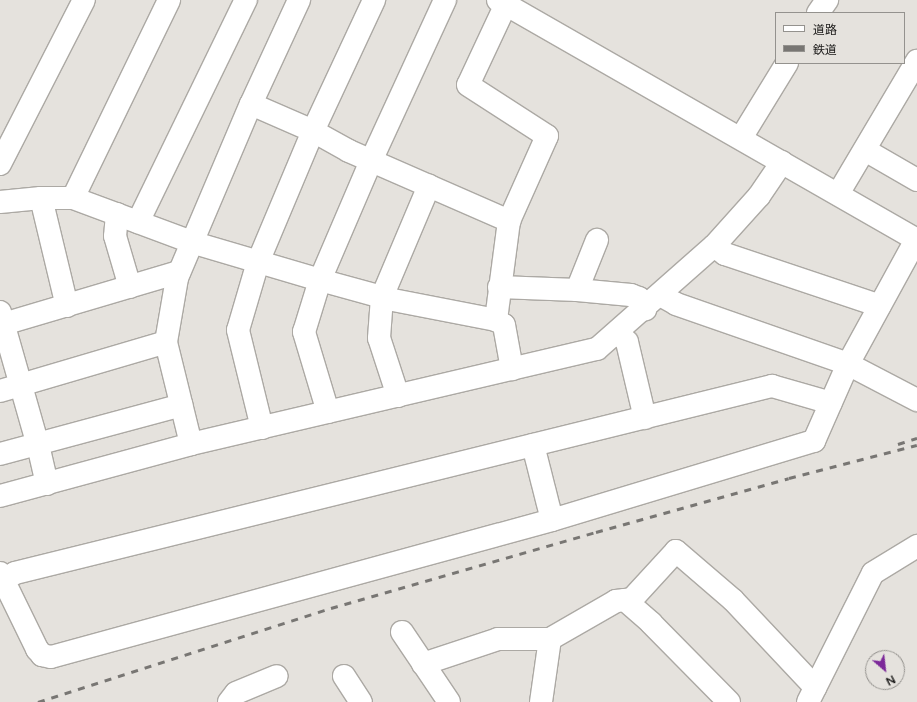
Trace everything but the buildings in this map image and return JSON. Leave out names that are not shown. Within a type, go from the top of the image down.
[{"type":"street","points":[[0,164],[84,0]]},
{"type":"street","points":[[73,198],[169,0]]},
{"type":"street","points":[[138,222],[246,0]]},
{"type":"street","points":[[191,444],[166,342],[179,272],[251,104],[300,0]]},
{"type":"street","points":[[262,428],[238,330],[258,262],[313,131],[374,0]]},
{"type":"street","points":[[328,412],[304,332],[320,280],[371,161],[445,0]]},
{"type":"street","points":[[819,12],[826,0]]},
{"type":"street","points":[[496,320],[508,221],[547,136],[468,84],[502,2],[741,138],[916,240],[848,364],[831,403],[814,441],[552,520],[52,657],[42,655],[37,649],[2,577],[772,386],[831,403]]},
{"type":"street","points":[[838,194],[917,61]]},
{"type":"street","points":[[741,138],[786,64]]},
{"type":"street","points":[[251,104],[313,131],[348,151],[508,221]]},
{"type":"street","points":[[865,150],[917,180]]},
{"type":"street","points":[[0,496],[191,444],[597,350],[714,246],[759,196],[782,162]]},
{"type":"street","points":[[398,396],[379,338],[382,297],[429,186]]},
{"type":"street","points":[[41,198],[67,306]]},
{"type":"street","points":[[0,202],[41,198],[73,198],[191,242],[320,280],[382,297],[496,320],[504,325],[512,369]]},
{"type":"street","points":[[117,214],[115,236],[130,287]]},
{"type":"street","points":[[577,290],[597,240]]},
{"type":"street","points":[[714,246],[725,254],[880,306]]},
{"type":"street","points":[[47,484],[38,444],[1,320],[67,306],[179,272]]},
{"type":"street","points":[[499,287],[577,290],[631,295],[652,302],[676,304],[848,364],[917,400]]},
{"type":"street","points":[[618,332],[627,342],[645,418]]},
{"type":"street","points":[[0,391],[166,342]]},
{"type":"street","points":[[0,454],[182,405]]},
{"type":"street","points":[[533,445],[552,520]]},
{"type":"street","points":[[423,664],[498,639],[550,639],[616,601],[632,599],[676,551],[733,600],[811,695],[873,573],[917,546]]},
{"type":"street","points":[[625,600],[668,639],[729,702]]},
{"type":"street","points":[[402,632],[449,702]]},
{"type":"street","points":[[541,702],[550,639]]},
{"type":"street","points":[[229,702],[236,694],[277,676]]},
{"type":"street","points":[[344,676],[361,702]]},
{"type":"railway","points":[[898,444],[917,438]]},
{"type":"railway","points":[[38,702],[331,608],[789,478],[917,445]]}]
